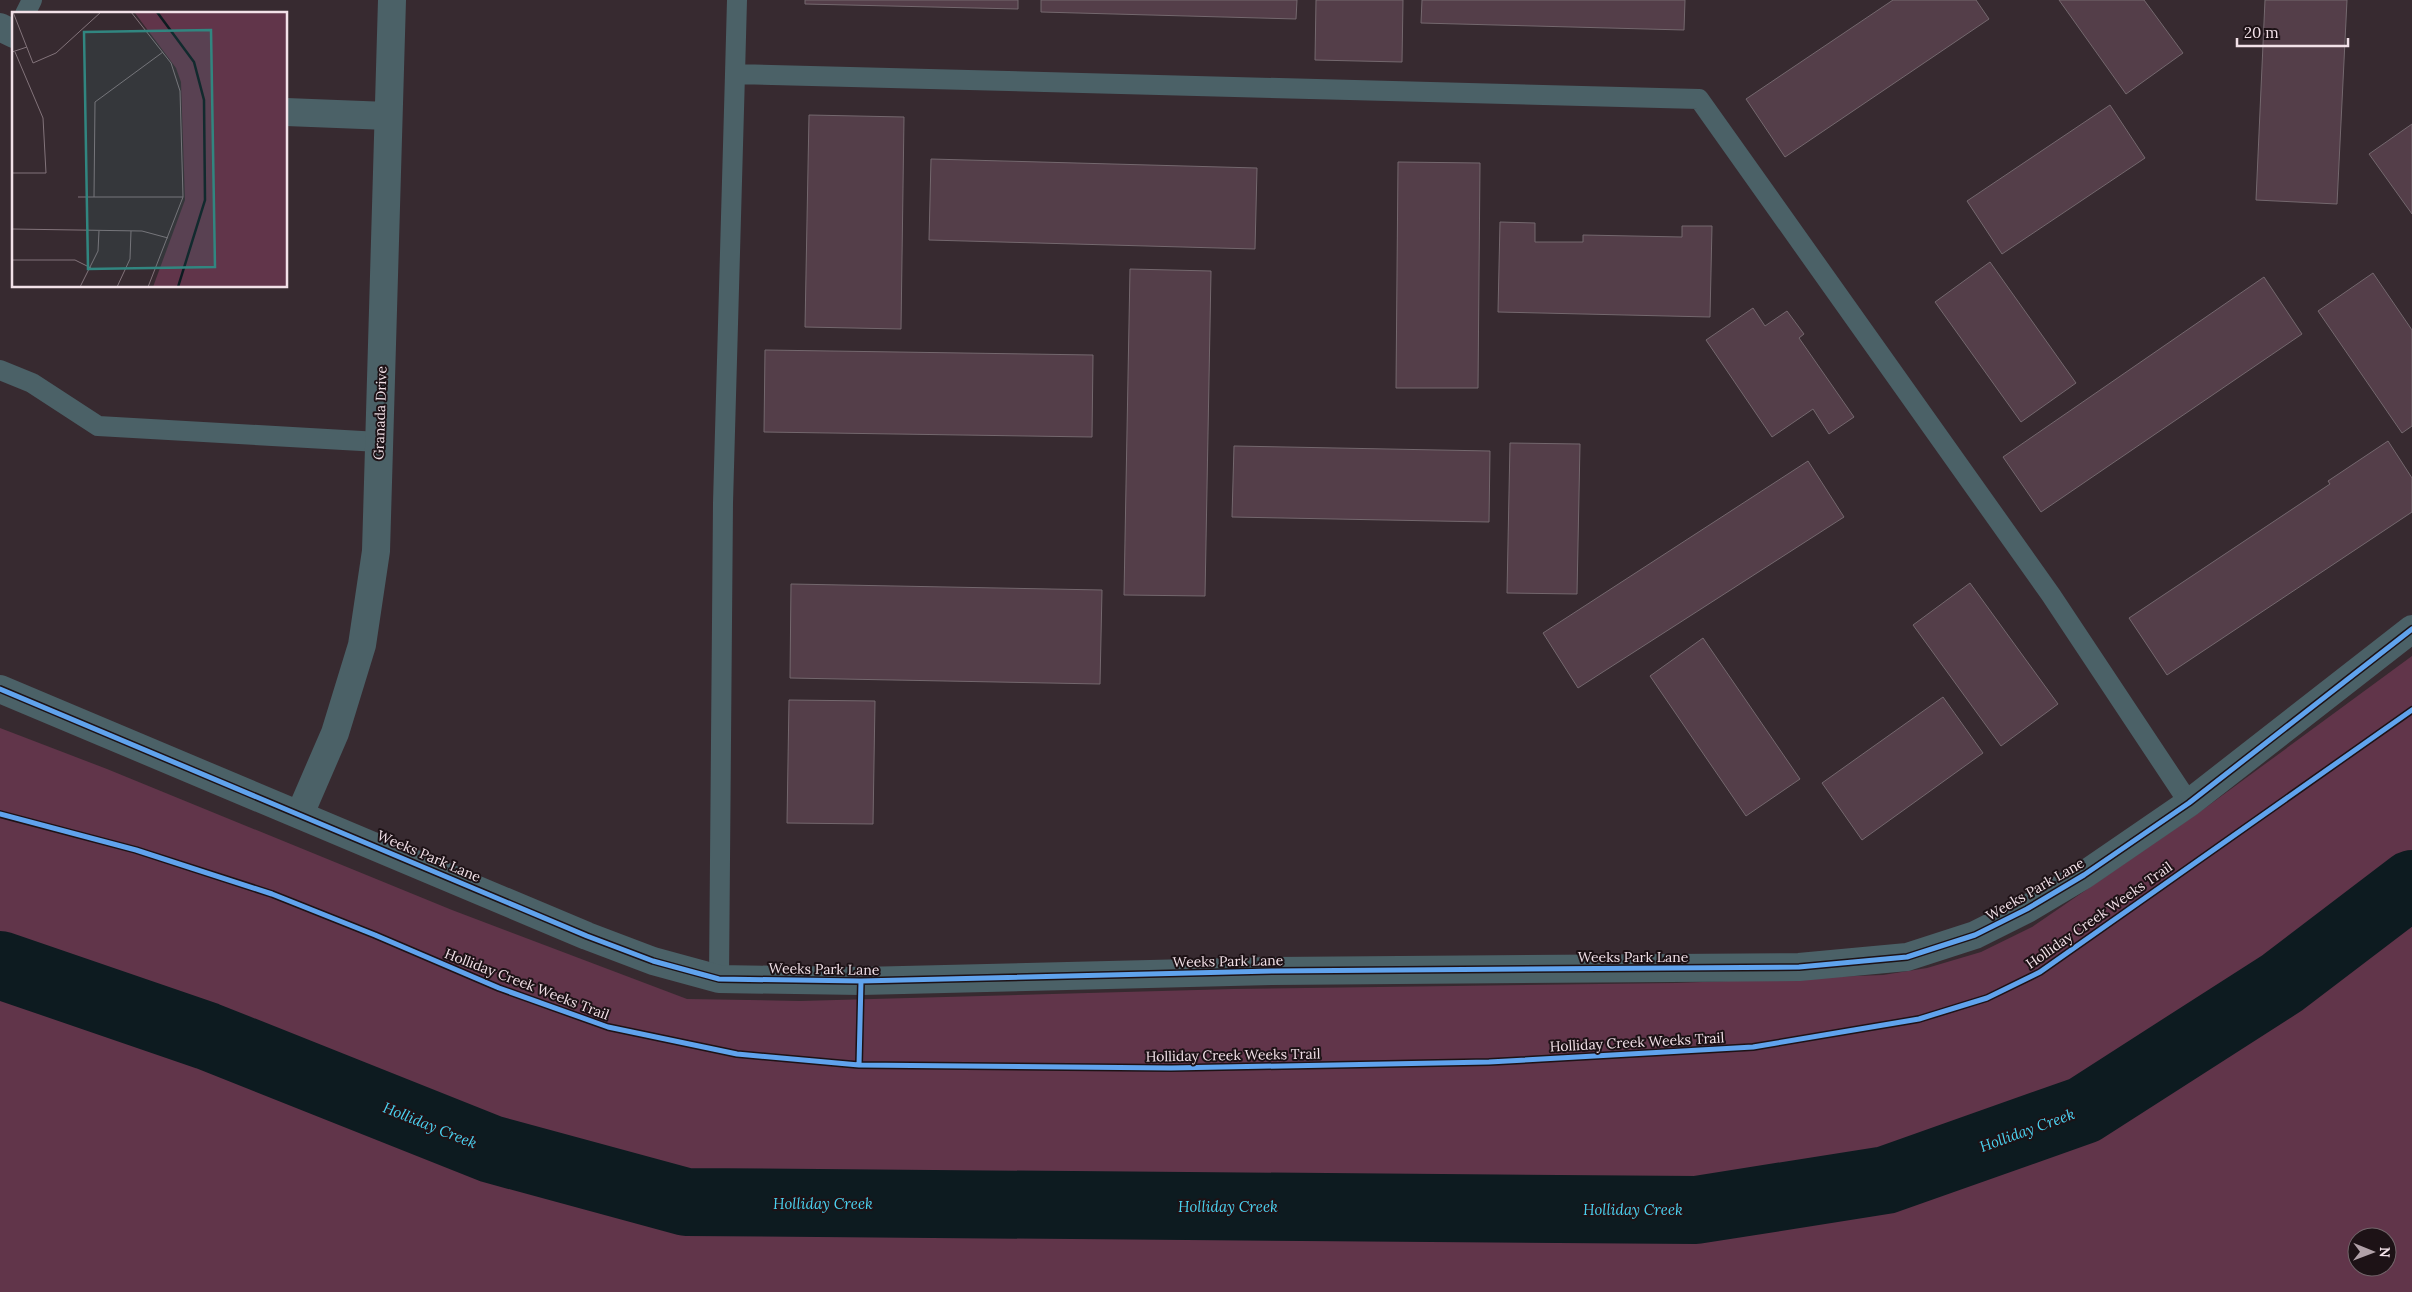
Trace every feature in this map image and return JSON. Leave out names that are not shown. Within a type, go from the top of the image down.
[{"type":"street","name":"Granada Drive","points":[[300,814],[335,733],[362,645],[376,551],[392,0]]},
{"type":"street","points":[[0,27],[12,33]]},
{"type":"street","points":[[288,112],[388,116]]},
{"type":"street","name":"Weeks Park Lane","points":[[0,689],[587,936],[653,961],[719,979],[861,981],[1273,971],[1799,967],[1907,957],[1975,935],[2027,909],[2084,875],[2190,803],[2412,629]]},
{"type":"lane","points":[[26,12],[32,0]]},
{"type":"lane","points":[[719,979],[723,503],[737,0]]},
{"type":"lane","points":[[735,74],[1699,99],[2051,595],[2190,803]]},
{"type":"lane","points":[[0,370],[32,383],[98,426],[379,442]]},
{"type":"shaded area","points":[[2412,656],[2412,1292],[0,1292],[0,728],[107,769],[452,910],[687,999],[800,1001],[1233,989],[1676,983],[1883,975],[1927,968],[1981,952],[2032,927],[2197,814]]},
{"type":"building","points":[[805,0],[1018,0],[1018,9],[805,4]]},
{"type":"building","points":[[1041,0],[1297,0],[1296,19],[1041,12]]},
{"type":"building","points":[[1316,0],[1403,0],[1402,62],[1315,60]]},
{"type":"building","points":[[1422,0],[1685,0],[1684,30],[1421,23]]},
{"type":"building","points":[[1893,0],[1976,0],[1989,19],[1785,157],[1746,99]]},
{"type":"building","points":[[2059,0],[2144,0],[2183,53],[2126,94]]},
{"type":"building","points":[[2265,0],[2347,0],[2337,204],[2256,200]]},
{"type":"building","points":[[2110,105],[2145,158],[2002,254],[1967,201]]},
{"type":"building","points":[[809,115],[904,117],[901,329],[805,327]]},
{"type":"building","points":[[2412,124],[2412,214],[2369,154]]},
{"type":"building","points":[[931,159],[1257,168],[1255,249],[929,240]]},
{"type":"building","points":[[1398,162],[1480,163],[1478,388],[1396,388]]},
{"type":"building","points":[[1500,222],[1535,223],[1535,242],[1583,242],[1583,235],[1682,237],[1682,226],[1712,226],[1710,317],[1498,312]]},
{"type":"building","points":[[1990,262],[2076,383],[2021,422],[1935,302]]},
{"type":"building","points":[[1130,269],[1211,271],[1205,596],[1124,595]]},
{"type":"building","points":[[2373,273],[2412,330],[2412,426],[2402,433],[2318,311]]},
{"type":"building","points":[[2264,277],[2302,334],[2041,512],[2003,457]]},
{"type":"building","points":[[1753,308],[1765,326],[1787,311],[1804,334],[1799,338],[1854,417],[1829,434],[1813,409],[1772,437],[1706,340]]},
{"type":"building","points":[[765,350],[1093,355],[1092,437],[764,432]]},
{"type":"building","points":[[2388,441],[2412,478],[2412,512],[2167,675],[2129,618],[2330,484],[2328,481]]},
{"type":"building","points":[[1510,443],[1580,444],[1577,594],[1507,593]]},
{"type":"building","points":[[1234,446],[1490,451],[1489,522],[1232,517]]},
{"type":"building","points":[[1808,461],[1844,517],[1578,688],[1543,633]]},
{"type":"building","points":[[1970,583],[2058,704],[2001,746],[1913,625]]},
{"type":"building","points":[[791,584],[1102,590],[1100,684],[790,678]]},
{"type":"building","points":[[1703,638],[1800,779],[1746,816],[1650,676]]},
{"type":"building","points":[[1943,697],[1983,753],[1862,840],[1822,783]]},
{"type":"building","points":[[789,700],[875,701],[873,824],[787,823]]},
{"type":"waterway","name":"Holliday Creek","points":[[0,965],[207,1036],[491,1149],[686,1202],[1696,1210],[1886,1180],[2084,1110],[2282,983],[2412,884]]},
{"type":"cycle path","points":[[0,689],[587,936],[653,961],[719,979],[861,981],[1273,971],[1799,967],[1907,957],[1975,935],[2027,909],[2084,875],[2189,803],[2412,629]]},
{"type":"cycle path","name":"Holliday Creek Weeks Trail","points":[[0,814],[136,850],[272,894],[375,935],[499,988],[608,1027],[737,1054],[859,1065],[1171,1068],[1489,1062],[1753,1047],[1919,1019],[1987,998],[2040,972],[2412,710]]},
{"type":"cycle path","points":[[859,1065],[861,981]]}]
